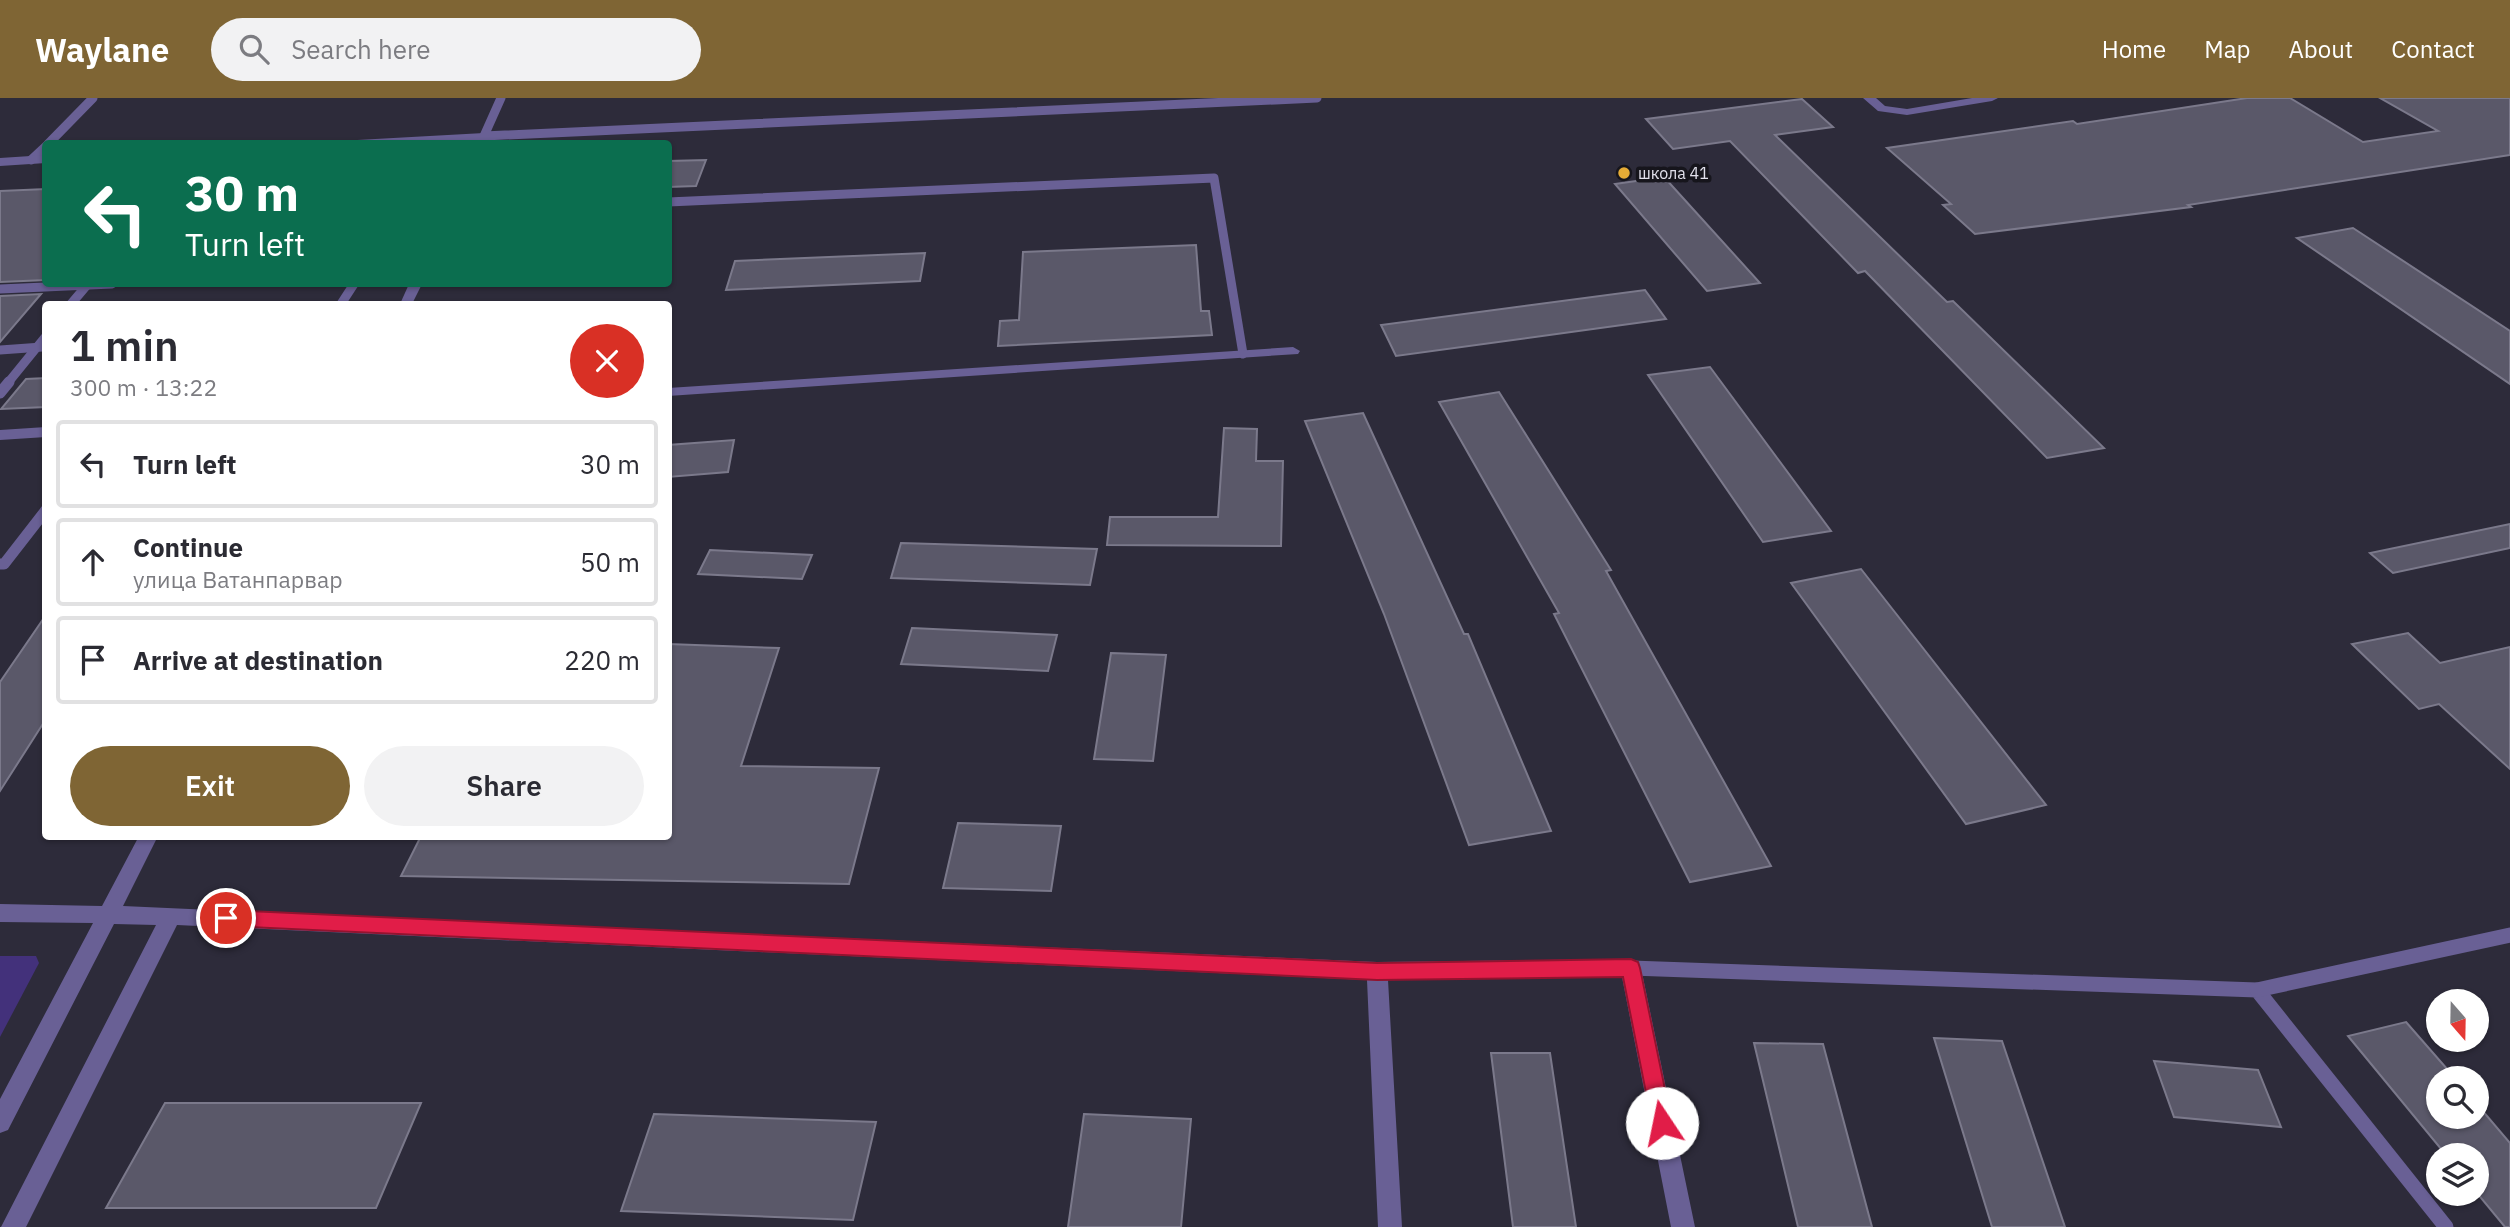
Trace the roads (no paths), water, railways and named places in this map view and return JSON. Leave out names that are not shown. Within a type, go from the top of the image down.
[{"type":"street","points":[[1869,98],[1882,109],[1907,113],[1992,98]]},
{"type":"street","points":[[0,162],[42,159]]},
{"type":"street","points":[[672,392],[1293,351]]},
{"type":"street","points":[[0,435],[42,432]]},
{"type":"street","points":[[0,1122],[147,840]]},
{"type":"street","points":[[0,914],[171,915],[1377,971],[1631,968],[1683,1227]]},
{"type":"street","points":[[13,1227],[171,915]]},
{"type":"street","points":[[1377,971],[1390,1227]]},
{"type":"lane","points":[[52,140],[93,98]]},
{"type":"lane","points":[[501,98],[482,140],[1317,98]]},
{"type":"lane","points":[[31,160],[42,150]]},
{"type":"lane","points":[[672,202],[1214,177],[1243,354]]},
{"type":"lane","points":[[0,289],[44,287]]},
{"type":"lane","points":[[74,301],[85,287]]},
{"type":"lane","points":[[0,350],[41,347]]},
{"type":"lane","points":[[0,393],[41,347]]},
{"type":"lane","points":[[1,566],[42,515]]},
{"type":"lane","points":[[1631,968],[2257,990],[2510,934]]},
{"type":"lane","points":[[2257,990],[2446,1227]]},
{"type":"place","name":"школа 41","points":[[1624,173]]}]
